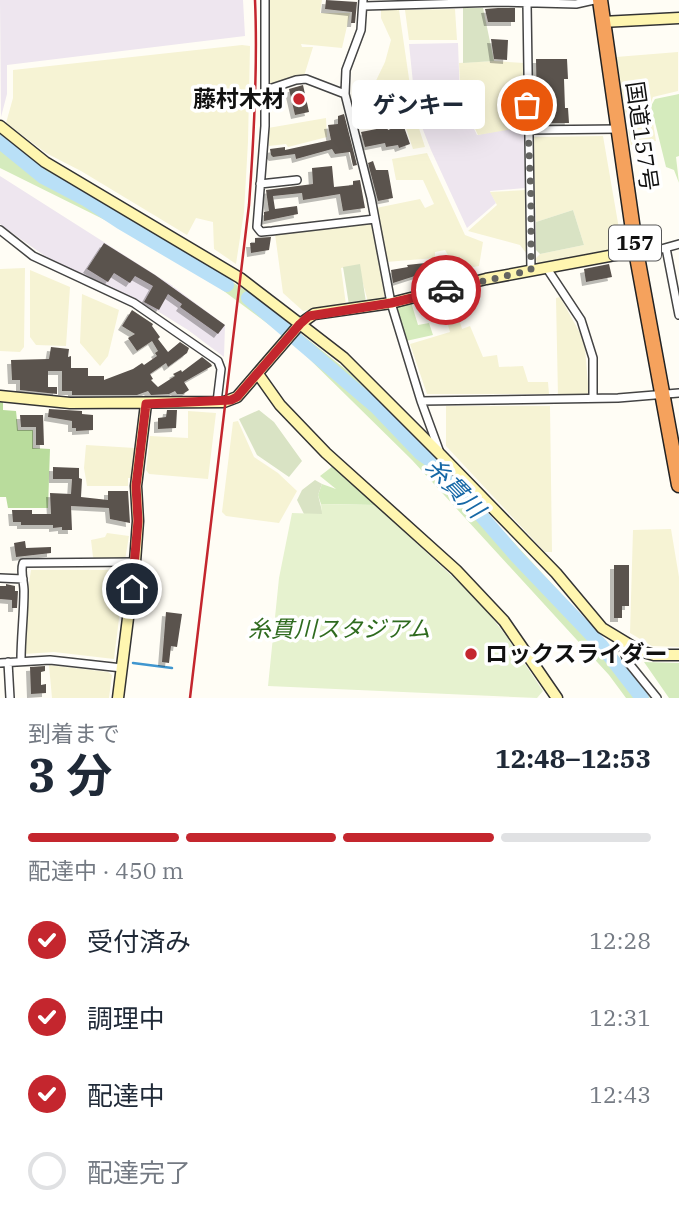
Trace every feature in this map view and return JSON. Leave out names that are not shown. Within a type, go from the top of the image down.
[{"type":"highway","name":"国道157号","points":[[600,0],[636,251],[679,485]]},
{"type":"street","points":[[265,0],[266,90],[257,227],[261,232],[375,219]]},
{"type":"street","points":[[441,455],[421,401],[391,303],[375,219],[345,94],[346,70],[361,30],[363,3],[500,1],[576,5],[594,0]]},
{"type":"street","points":[[527,4],[531,270]]},
{"type":"street","points":[[602,22],[679,18]]},
{"type":"street","points":[[266,90],[296,79],[306,79],[345,94]]},
{"type":"street","points":[[0,126],[45,162],[240,278],[298,326],[344,358],[556,573],[602,628],[620,640],[654,655],[679,655]]},
{"type":"street","points":[[527,131],[619,129]]},
{"type":"street","points":[[260,184],[297,180]]},
{"type":"street","points":[[0,230],[33,256],[134,303],[218,361],[221,369],[217,402]]},
{"type":"street","points":[[0,396],[70,403],[217,402],[237,397],[298,326],[314,314],[391,303],[531,270],[679,244]]},
{"type":"street","points":[[666,248],[679,315]]},
{"type":"street","points":[[546,267],[581,320],[593,358],[593,398]]},
{"type":"street","points":[[258,374],[280,405],[326,453],[456,570],[504,621],[557,698]]},
{"type":"street","points":[[421,401],[593,398],[679,393]]},
{"type":"street","points":[[118,698],[135,562],[138,521],[136,486],[146,404]]},
{"type":"street","points":[[21,660],[23,563],[135,562]]},
{"type":"street","points":[[0,578],[23,579]]},
{"type":"street","points":[[620,640],[627,661],[657,698]]},
{"type":"street","points":[[10,698],[4,663],[50,660],[122,668]]},
{"type":"shaded area","points":[[0,0],[243,0],[245,36],[7,65],[7,94],[1,117]]},
{"type":"shaded area","points":[[270,0],[322,0],[320,13],[350,13],[342,48],[301,44],[302,47],[313,47],[304,76],[269,84]]},
{"type":"shaded area","points":[[381,9],[399,10],[414,113],[425,147],[413,149],[404,122],[359,129],[351,105],[373,103],[371,91],[385,62],[391,40],[381,18]]},
{"type":"shaded area","points":[[455,9],[457,40],[409,40],[405,10]]},
{"type":"shaded area","points":[[458,43],[460,100],[477,135],[502,130],[524,130],[525,188],[490,191],[496,203],[467,228],[416,112],[409,44]]},
{"type":"shaded area","points":[[250,46],[248,142],[244,212],[236,264],[214,249],[213,222],[196,218],[187,235],[46,153],[6,123],[13,98],[13,70]]},
{"type":"shaded area","points":[[678,52],[678,91],[653,97],[650,105],[656,141],[631,145],[616,57]]},
{"type":"shaded area","points":[[459,63],[524,63],[525,127],[478,135],[461,99]]},
{"type":"shaded area","points":[[326,118],[327,137],[288,147],[286,144],[269,146],[268,128]]},
{"type":"shaded area","points":[[603,136],[623,252],[539,265],[535,259],[540,254],[584,245],[573,210],[536,222],[533,137]]},
{"type":"shaded area","points":[[427,153],[465,235],[483,242],[479,266],[457,270],[445,250],[435,252],[435,258],[386,262],[376,208],[420,199],[425,208],[434,204],[423,180],[396,180],[392,159]]},
{"type":"shaded area","points":[[0,176],[173,286],[172,289],[174,287],[225,325],[224,357],[159,312],[45,256],[0,224]]},
{"type":"shaded area","points":[[526,190],[529,257],[520,245],[468,231],[497,205],[490,192]]},
{"type":"shaded area","points":[[372,223],[385,299],[368,302],[358,265],[341,268],[346,305],[303,311],[283,293],[275,234]]},
{"type":"shaded area","points":[[25,268],[24,347],[20,352],[0,351],[0,269]]},
{"type":"shaded area","points":[[30,270],[70,287],[66,346],[36,345],[30,337]]},
{"type":"shaded area","points":[[451,292],[462,329],[470,326],[483,357],[497,355],[499,367],[523,366],[528,382],[548,382],[549,394],[427,394],[410,344],[450,332],[439,295]]},
{"type":"shaded area","points":[[82,294],[119,310],[108,356],[100,366],[80,343]]},
{"type":"shaded area","points":[[560,297],[580,333],[585,348],[589,396],[558,397],[556,298]]},
{"type":"shaded area","points":[[446,406],[550,406],[552,552],[545,552],[446,446]]},
{"type":"shaded area","points":[[188,411],[216,413],[208,479],[149,474],[146,470],[150,436],[188,438]]},
{"type":"shaded area","points":[[238,421],[254,457],[278,473],[297,491],[279,523],[226,516],[222,512],[233,422]]},
{"type":"shaded area","points":[[86,445],[135,448],[133,478],[128,478],[128,486],[87,486],[84,468]]},
{"type":"shaded area","points":[[671,529],[679,577],[679,647],[652,646],[630,633],[633,530]]},
{"type":"shaded area","points":[[107,533],[129,536],[125,560],[96,560],[93,557],[91,540],[105,537]]},
{"type":"shaded area","points":[[31,570],[125,570],[114,659],[54,652],[24,654],[23,622]]},
{"type":"shaded area","points":[[49,665],[108,672],[112,675],[109,698],[52,698]]},
{"type":"green space","points":[[463,8],[483,8],[494,61],[463,63]]},
{"type":"green space","points":[[679,94],[679,156],[676,157],[679,183],[674,170],[666,167],[651,106],[655,99]]},
{"type":"green space","points":[[0,132],[38,165],[175,245],[251,294],[349,372],[443,466],[614,651],[650,698],[626,698],[609,675],[412,460],[291,341],[213,283],[171,258],[115,225],[0,168]]},
{"type":"green space","points":[[573,210],[584,245],[540,254],[536,250],[536,222]]},
{"type":"green space","points":[[360,264],[366,302],[349,305],[343,267]]},
{"type":"green space","points":[[411,302],[418,325],[429,323],[433,335],[406,341],[396,307]]},
{"type":"green space","points":[[0,397],[3,397],[3,410],[16,411],[18,430],[33,430],[33,448],[50,449],[48,508],[8,508],[6,497],[0,497]]},
{"type":"green space","points":[[259,410],[274,422],[302,461],[289,477],[257,455],[239,419]]},
{"type":"green space","points":[[333,466],[375,505],[321,504],[318,495],[322,484],[336,489],[320,476]]},
{"type":"green space","points":[[315,480],[322,484],[318,495],[323,515],[304,514],[297,500],[302,490]]},
{"type":"green space","name":"糸貫川スタジアム","points":[[321,504],[375,505],[479,601],[543,691],[537,698],[268,686],[279,578],[292,513],[322,514]]},
{"type":"green space","points":[[644,662],[679,663],[679,698],[669,698]]},
{"type":"building","points":[[326,0],[357,2],[355,23],[351,23],[352,12],[325,9]]},
{"type":"building","points":[[515,8],[515,22],[488,22],[485,9]]},
{"type":"building","points":[[491,39],[508,40],[507,60],[494,59]]},
{"type":"building","points":[[536,59],[567,59],[568,79],[564,79],[565,108],[568,108],[569,123],[543,123],[542,112],[537,112]]},
{"type":"building","name":"藤村木材","points":[[303,85],[309,112],[295,115],[289,89]]},
{"type":"building","points":[[344,114],[357,165],[353,166],[350,152],[335,154],[332,149],[296,159],[295,154],[271,155],[270,149],[285,147],[285,150],[331,140],[328,125],[338,124],[338,116]]},
{"type":"building","points":[[403,124],[410,144],[399,148],[398,145],[386,147],[385,143],[365,147],[361,132],[387,127],[388,130]]},
{"type":"building","points":[[373,161],[376,170],[388,170],[393,198],[378,201],[368,163]]},
{"type":"building","points":[[332,166],[334,187],[353,185],[353,181],[360,180],[365,208],[343,211],[340,194],[303,200],[302,193],[273,196],[275,209],[297,206],[298,214],[264,221],[264,212],[269,211],[266,190],[313,184],[312,168]]},
{"type":"building","points":[[271,237],[269,250],[251,253],[250,243],[255,243],[255,238]]},
{"type":"building","points":[[104,243],[155,275],[225,325],[218,334],[180,307],[182,304],[168,294],[159,310],[144,302],[153,286],[135,276],[130,283],[114,273],[108,282],[87,269]]},
{"type":"building","points":[[444,261],[445,271],[424,274],[424,282],[418,282],[418,275],[393,283],[391,270],[408,267],[407,265]]},
{"type":"building","points":[[609,264],[612,277],[586,282],[584,269]]},
{"type":"building","points":[[132,310],[153,324],[160,337],[158,339],[168,352],[180,342],[189,348],[187,353],[168,367],[166,363],[150,374],[153,379],[151,380],[158,387],[175,376],[173,374],[181,370],[182,372],[202,357],[211,364],[212,366],[184,382],[189,390],[183,394],[177,394],[175,391],[151,395],[148,391],[137,395],[72,395],[72,391],[62,391],[62,371],[48,371],[48,387],[57,387],[57,394],[20,390],[20,380],[12,380],[11,360],[49,359],[51,347],[69,349],[71,368],[88,368],[88,376],[104,376],[104,380],[142,363],[144,365],[157,356],[155,353],[158,351],[152,341],[137,351],[128,338],[135,334],[122,326]]},
{"type":"building","points":[[49,409],[82,411],[82,414],[93,415],[93,430],[76,431],[76,428],[72,428],[72,421],[48,417]]},
{"type":"building","points":[[167,410],[177,410],[176,428],[158,429],[158,418],[166,417]]},
{"type":"building","points":[[20,415],[43,415],[44,445],[36,445],[36,427],[21,427]]},
{"type":"building","points":[[53,467],[79,468],[79,478],[82,479],[81,497],[108,500],[108,491],[128,491],[130,523],[110,519],[109,508],[71,506],[72,530],[53,528],[53,525],[21,525],[21,522],[13,522],[12,510],[51,514],[50,493],[71,494],[72,479],[53,479]]},
{"type":"building","points":[[25,541],[26,548],[51,547],[51,553],[16,557],[14,543]]},
{"type":"building","points":[[614,565],[629,565],[629,606],[622,606],[622,618],[614,618]]},
{"type":"building","points":[[0,586],[15,586],[15,591],[18,591],[17,608],[12,608],[12,600],[0,599]]},
{"type":"building","points":[[166,612],[182,614],[177,647],[171,646],[169,663],[162,662]]},
{"type":"building","points":[[45,666],[45,671],[41,672],[41,685],[46,684],[46,693],[31,694],[30,667]]},
{"type":"waterway","name":"糸貫川","points":[[0,142],[43,177],[85,199],[227,285]]},
{"type":"waterway","name":"糸貫川","points":[[248,298],[376,407],[420,453],[437,465],[517,557],[601,645],[642,698]]},
{"type":"waterway","points":[[133,663],[172,668]]},
{"type":"railway","points":[[190,698],[249,205],[255,102],[255,0]]},
{"type":"way so far","points":[[446,290],[531,270],[527,105]]},
{"type":"place","name":"藤村木材","points":[[299,99]]},
{"type":"place","name":"ゲンキー","points":[[527,105]]},
{"type":"place","name":"ロックスライダー","points":[[471,654]]},
{"type":"route","points":[[132,589],[138,521],[136,486],[146,404],[231,400],[237,397],[309,316],[407,300],[446,290]]}]
